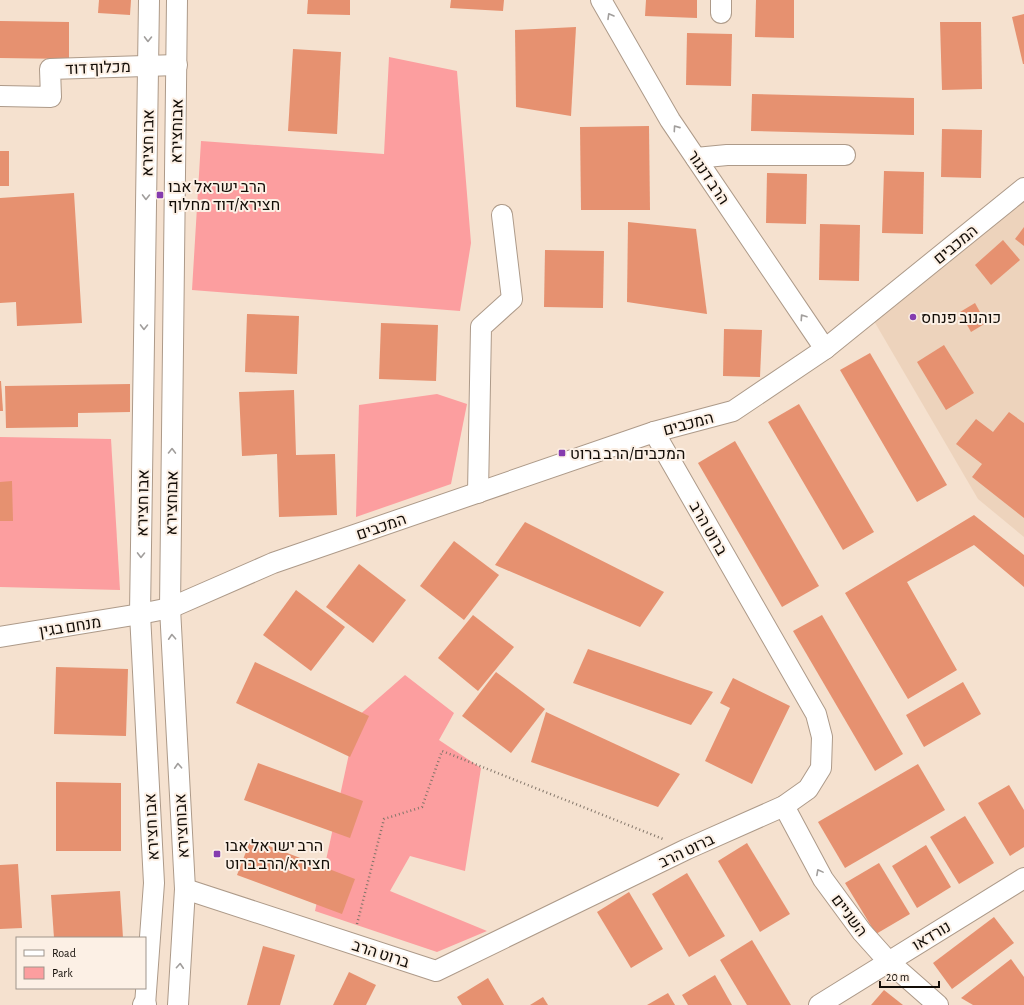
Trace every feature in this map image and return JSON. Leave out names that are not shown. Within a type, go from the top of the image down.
[{"type":"street","name":"אבו חצירא","points":[[146,981],[154,883],[140,614],[149,0]]},
{"type":"street","name":"אבוחצירא","points":[[177,0],[170,608],[185,889],[178,1005]]},
{"type":"street","name":"הרב דנגור","points":[[601,0],[670,120],[825,349]]},
{"type":"street","name":"מכלוף דוד","points":[[0,96],[51,97],[50,69],[177,64]]},
{"type":"street","points":[[696,158],[727,155],[845,155]]},
{"type":"street","name":"המכבים","points":[[140,614],[170,608],[273,563],[654,432],[733,411],[825,349],[1024,188]]},
{"type":"street","points":[[478,493],[481,327],[512,299],[502,215]]},
{"type":"street","name":"ברוט הרב","points":[[185,889],[436,971],[687,849],[784,806],[808,790],[821,768],[822,738],[816,714],[654,432]]},
{"type":"street","name":"מנחם בגין","points":[[0,637],[140,614]]},
{"type":"street","name":"השניים","points":[[784,806],[823,879],[862,932],[888,961],[938,1005]]},
{"type":"street","name":"נורדאו","points":[[819,1005],[1024,878]]},
{"type":"street","name":"אבו חצירא","points":[[144,1005],[145,989]]},
{"type":"path","points":[[351,944],[384,819],[422,807],[442,751],[687,849]]},
{"type":"shaded area","points":[[1024,199],[1024,537],[978,499],[874,321]]},
{"type":"green space","points":[[389,57],[457,71],[471,243],[460,311],[192,290],[201,141],[384,154]]},
{"type":"green space","points":[[437,394],[467,404],[451,484],[356,517],[359,405]]},
{"type":"green space","points":[[0,437],[111,439],[120,590],[0,587]]},
{"type":"green space","points":[[405,675],[454,713],[439,740],[481,768],[465,871],[410,856],[390,891],[487,931],[437,952],[315,911],[357,717]]},
{"type":"building","points":[[99,0],[131,0],[130,15],[98,13]]},
{"type":"building","points":[[308,0],[350,0],[350,15],[307,14]]},
{"type":"building","points":[[451,0],[504,0],[503,11],[450,8]]},
{"type":"building","points":[[646,0],[697,0],[697,18],[645,16]]},
{"type":"building","points":[[756,0],[794,0],[794,38],[755,37]]},
{"type":"building","points":[[1024,14],[1024,64],[1023,64],[1012,17]]},
{"type":"building","points":[[0,21],[69,22],[69,59],[0,58]]},
{"type":"building","points":[[940,22],[981,22],[982,89],[942,90]]},
{"type":"building","points":[[576,27],[571,116],[516,107],[515,30]]},
{"type":"building","points":[[687,33],[732,34],[731,86],[686,85]]},
{"type":"building","points":[[293,49],[341,52],[337,134],[288,131]]},
{"type":"building","points":[[752,94],[914,98],[914,135],[751,131]]},
{"type":"building","points":[[649,126],[650,210],[581,210],[580,127]]},
{"type":"building","points":[[942,129],[982,130],[981,178],[941,177]]},
{"type":"building","points":[[0,151],[9,151],[9,186],[0,186]]},
{"type":"building","points":[[884,171],[924,172],[923,234],[882,233]]},
{"type":"building","points":[[767,173],[807,174],[806,224],[766,223]]},
{"type":"building","points":[[74,193],[82,323],[17,326],[16,302],[0,303],[0,198]]},
{"type":"building","points":[[628,222],[696,229],[707,314],[627,302]]},
{"type":"building","points":[[820,224],[860,225],[859,281],[819,280]]},
{"type":"building","points":[[1024,227],[1024,246],[1015,239]]},
{"type":"building","points":[[1003,240],[1020,260],[991,285],[975,265]]},
{"type":"building","points":[[545,250],[604,251],[603,308],[544,307]]},
{"type":"building","points":[[975,303],[986,323],[971,332],[960,312]]},
{"type":"building","points":[[247,314],[299,316],[297,374],[245,372]]},
{"type":"building","points":[[381,323],[438,325],[436,381],[379,379]]},
{"type":"building","points":[[724,329],[762,330],[760,377],[723,376]]},
{"type":"building","points":[[944,345],[974,393],[946,410],[917,362]]},
{"type":"building","points":[[870,353],[947,485],[917,502],[840,370]]},
{"type":"building","points":[[1,381],[3,411],[0,411]]},
{"type":"building","points":[[130,384],[130,412],[78,413],[78,427],[6,428],[5,386]]},
{"type":"building","points":[[294,390],[296,455],[335,454],[337,515],[279,517],[277,454],[242,456],[239,392]]},
{"type":"building","points":[[799,404],[874,532],[843,550],[768,422]]},
{"type":"building","points":[[1009,412],[1024,423],[1024,518],[972,477],[982,464],[956,444],[976,419],[993,432]]},
{"type":"building","points":[[735,441],[819,586],[782,607],[698,463]]},
{"type":"building","points":[[12,481],[13,521],[0,521],[0,482]]},
{"type":"building","points":[[974,515],[1024,555],[1024,587],[974,545],[907,582],[957,670],[908,699],[845,593]]},
{"type":"building","points":[[525,522],[664,592],[640,627],[495,565]]},
{"type":"building","points":[[454,541],[499,575],[464,620],[420,586]]},
{"type":"building","points":[[359,564],[406,600],[373,643],[326,607]]},
{"type":"building","points":[[296,590],[345,627],[311,671],[263,635]]},
{"type":"building","points":[[473,615],[514,647],[478,691],[438,658]]},
{"type":"building","points":[[822,615],[903,754],[875,771],[793,631]]},
{"type":"building","points":[[588,649],[713,692],[691,725],[573,683]]},
{"type":"building","points":[[255,662],[369,716],[350,757],[236,703]]},
{"type":"building","points":[[56,667],[128,669],[126,736],[54,734]]},
{"type":"building","points":[[496,672],[545,709],[511,753],[462,716]]},
{"type":"building","points":[[733,678],[790,706],[752,784],[705,761],[730,708],[720,703]]},
{"type":"building","points":[[963,682],[981,714],[924,747],[906,715]]},
{"type":"building","points":[[546,712],[680,774],[658,807],[531,762]]},
{"type":"building","points":[[258,763],[363,801],[350,838],[244,800]]},
{"type":"building","points":[[918,764],[945,810],[845,868],[818,822]]},
{"type":"building","points":[[56,782],[121,783],[121,851],[56,851]]},
{"type":"building","points":[[1009,785],[1024,810],[1024,847],[1010,856],[978,803]]},
{"type":"building","points":[[965,816],[994,863],[959,884],[930,837]]},
{"type":"building","points":[[251,839],[355,879],[342,914],[237,875]]},
{"type":"building","points":[[747,843],[790,914],[760,932],[718,861]]},
{"type":"building","points":[[926,845],[951,887],[917,908],[892,866]]},
{"type":"building","points":[[879,863],[910,914],[876,934],[845,883]]},
{"type":"building","points":[[18,864],[22,928],[0,929],[0,865]]},
{"type":"building","points":[[687,873],[725,936],[689,957],[652,894]]},
{"type":"building","points":[[120,891],[123,937],[54,937],[51,895]]},
{"type":"building","points":[[629,892],[663,949],[631,968],[597,912]]},
{"type":"building","points":[[994,917],[1014,943],[952,989],[933,963]]},
{"type":"building","points":[[752,940],[791,1005],[747,1005],[720,960]]},
{"type":"building","points":[[263,946],[295,955],[280,1005],[247,1005]]},
{"type":"building","points":[[1011,959],[1024,977],[1024,1005],[973,1005],[961,998]]},
{"type":"building","points":[[349,972],[376,985],[366,1005],[333,1005]]},
{"type":"building","points":[[715,975],[732,1005],[688,1005],[682,995]]},
{"type":"building","points":[[488,978],[504,1005],[462,1005],[457,997]]},
{"type":"building","points":[[884,990],[903,1005],[871,1005]]},
{"type":"building","points":[[668,993],[675,1005],[647,1005]]},
{"type":"building","points":[[543,997],[548,1005],[530,1005]]},
{"type":"place","name":"הרב ישראל אבו חצירא/דוד מחלוף","points":[[160,195]]},
{"type":"place","name":"כוהנוב פנחס","points":[[913,317]]},
{"type":"place","name":"המכבים/הרב ברוט","points":[[562,453]]},
{"type":"place","name":"הרב ישראל אבו חצירא/הרב ברוט","points":[[217,854]]}]
